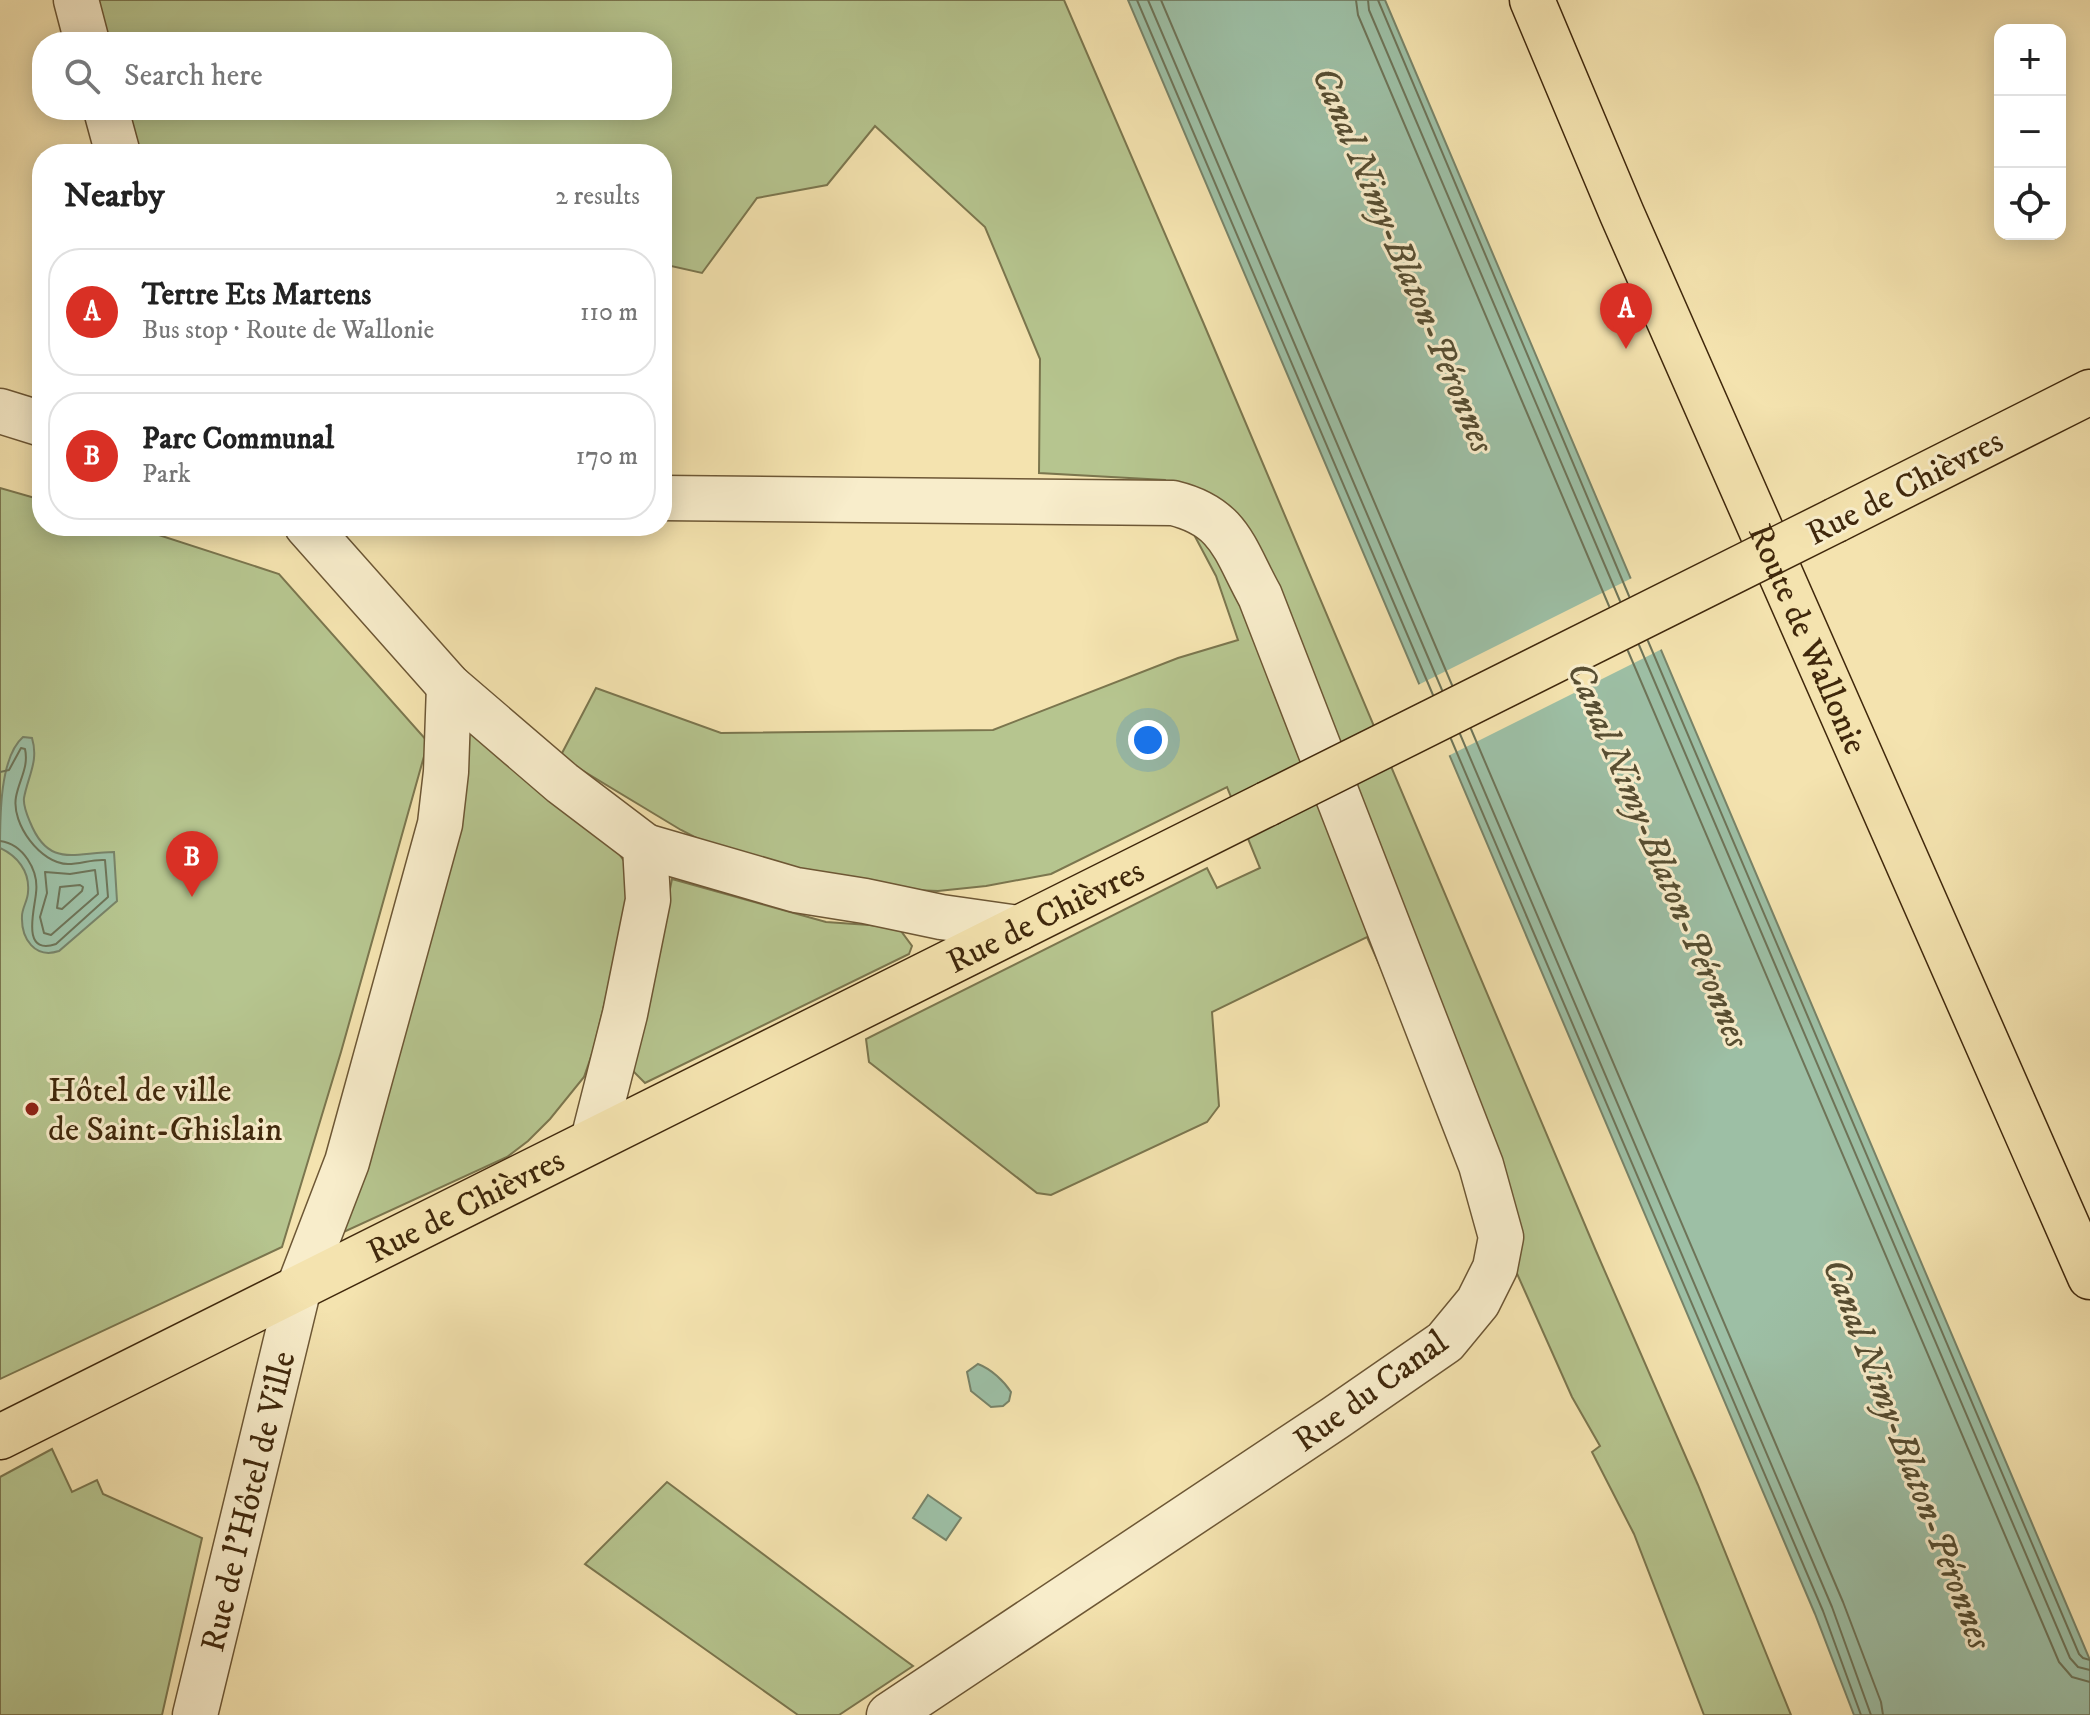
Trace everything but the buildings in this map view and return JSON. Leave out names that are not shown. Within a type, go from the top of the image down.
[{"type":"main road","name":"Route de Wallonie","points":[[1532,0],[1622,214],[2074,1198],[2090,1277]]},
{"type":"main road","name":"Rue de Chièvres","points":[[0,1437],[2090,392]]},
{"type":"street","points":[[76,0],[84,32]]},
{"type":"street","points":[[109,120],[115,144]]},
{"type":"street","points":[[0,411],[32,421]]},
{"type":"street","name":"Rue du Canal","points":[[672,498],[1173,503],[1196,508],[1222,526],[1260,596],[1476,1150],[1501,1237],[1495,1268],[1478,1302],[1445,1342],[889,1715]]},
{"type":"street","points":[[316,536],[449,686],[562,783],[645,846],[796,890],[1019,928]]},
{"type":"street","name":"Rue de l'Hôtel de Ville","points":[[195,1715],[299,1287],[347,1162],[440,824],[446,772],[449,686]]},
{"type":"street","points":[[593,1140],[625,1014],[648,900],[645,846]]},
{"type":"shaded area","points":[[93,0],[1064,0],[1698,1485],[1791,1715],[1704,1715],[1634,1534],[1592,1452],[1600,1446],[1572,1397],[1367,937],[1212,1012],[1219,1106],[1207,1122],[1051,1195],[1037,1193],[869,1062],[866,1039],[1207,868],[1217,888],[1260,868],[1227,787],[1051,874],[938,891],[890,889],[739,860],[681,830],[560,757],[596,688],[721,733],[993,730],[1178,658],[1238,640],[1216,576],[1165,480],[1039,473],[1040,359],[985,227],[875,126],[827,185],[757,198],[702,273],[672,266],[672,144],[133,144],[127,120],[672,120],[672,32],[102,32]]},
{"type":"shaded area","points":[[0,488],[32,497],[32,536],[162,536],[279,574],[428,742],[341,1052],[282,1247],[0,1379]]},
{"type":"shaded area","points":[[456,717],[609,839],[624,861],[628,907],[584,1077],[550,1119],[507,1157],[335,1236]]},
{"type":"shaded area","points":[[672,879],[826,922],[898,927],[912,946],[909,954],[645,1083],[633,1071]]},
{"type":"shaded area","points":[[52,1449],[72,1492],[97,1480],[103,1494],[202,1538],[162,1715],[0,1715],[0,1477]]},
{"type":"shaded area","points":[[667,1482],[913,1666],[839,1715],[798,1715],[585,1564]]},
{"type":"water","name":"Canal Nimy-Blaton-Péronnes","points":[[1128,0],[1385,0],[2090,1660],[2090,1715],[1854,1715],[1815,1614]]},
{"type":"water","points":[[23,737],[32,738],[34,746],[34,761],[24,801],[37,837],[46,847],[64,855],[114,852],[117,901],[59,951],[50,953],[36,950],[27,939],[22,916],[28,895],[27,877],[17,860],[0,848],[1,804],[6,772],[15,746]]},
{"type":"water","points":[[978,1364],[997,1376],[1011,1392],[1009,1401],[1003,1406],[991,1407],[971,1391],[967,1372]]},
{"type":"water","points":[[928,1495],[961,1518],[946,1540],[913,1518]]},
{"type":"pier","points":[[1634,577],[1664,648],[1446,757],[1416,686]]},
{"type":"place","name":"Tertre Ets Martens","points":[[1626,349]]},
{"type":"place","name":"Parc Communal","points":[[192,897]]},
{"type":"place","name":"Hôtel de ville de Saint-Ghislain","points":[[32,1109]]}]
